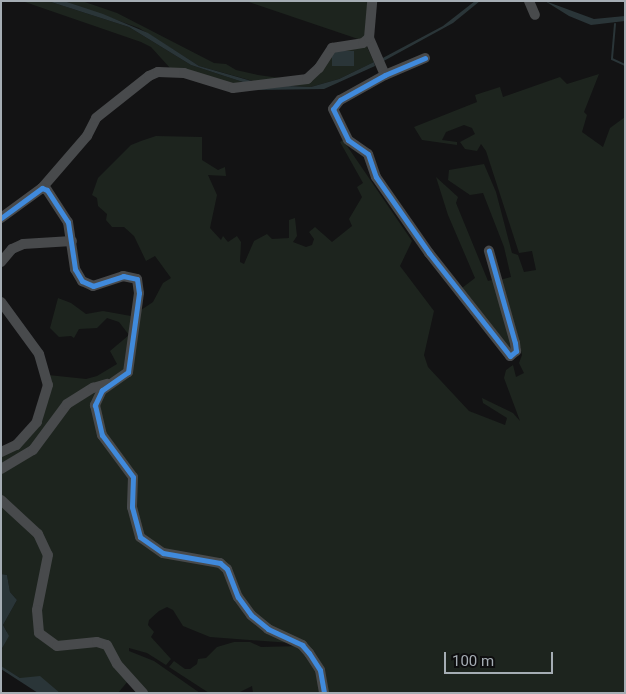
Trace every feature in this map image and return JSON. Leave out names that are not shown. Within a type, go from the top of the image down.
[{"type":"street","points":[[372,1],[369,38],[375,57],[383,72]]},
{"type":"street","points":[[528,1],[535,15]]},
{"type":"street","points":[[1,218],[42,188],[87,136],[96,118],[148,76],[158,72],[184,73],[233,88],[295,82],[314,74],[332,48],[363,43],[369,38]]},
{"type":"street","points":[[425,58],[383,72],[340,100],[333,109],[348,140],[368,154],[376,177],[429,253],[510,356],[516,351],[515,343],[489,251]]},
{"type":"street","points":[[1,469],[33,450],[67,404],[93,388],[108,384],[128,372],[139,284],[137,279],[129,275],[93,286],[82,281],[75,269],[72,241],[64,216],[47,190],[42,188]]},
{"type":"street","points":[[1,262],[12,249],[24,244],[72,241]]},
{"type":"street","points":[[1,302],[39,354],[48,385],[37,422],[16,445],[1,452]]},
{"type":"street","points":[[108,384],[98,397],[97,424],[102,435],[133,477],[132,507],[140,537],[163,553],[220,563],[227,568],[238,597],[251,615],[268,629],[302,645],[309,653],[320,670],[324,693]]},
{"type":"street","points":[[1,500],[38,534],[48,555],[37,610],[39,633],[57,646],[97,642],[107,645],[117,664],[143,693]]},
{"type":"shaded area","points":[[22,1],[48,1],[129,27],[191,65],[249,84],[232,87],[170,68],[151,47],[141,42]]},
{"type":"shaded area","points":[[48,1],[64,1],[103,14],[148,33],[199,66],[266,85],[311,87],[339,79],[374,62],[375,66],[324,89],[257,90],[249,84],[191,65],[129,27]]},
{"type":"shaded area","points":[[64,1],[82,1],[117,13],[214,63],[226,64],[236,70],[258,75],[294,80],[253,81],[199,66],[139,28]]},
{"type":"shaded area","points":[[246,1],[370,1],[364,41]]},
{"type":"shaded area","points":[[475,1],[480,1],[453,23],[380,63],[379,60],[443,26]]},
{"type":"shaded area","points":[[545,1],[594,19],[625,16],[625,21],[591,25],[569,16]]},
{"type":"shaded area","points":[[366,45],[374,62],[339,79],[311,87],[275,85],[302,83],[330,53]]},
{"type":"shaded area","points":[[332,51],[354,51],[354,66],[332,66]]},
{"type":"shaded area","points":[[599,74],[584,112],[587,115],[582,132],[603,147],[610,128],[625,117],[625,693],[325,693],[310,652],[252,614],[228,568],[153,547],[135,521],[135,485],[103,435],[99,397],[129,372],[138,312],[153,302],[163,283],[171,278],[155,256],[146,261],[134,236],[124,227],[112,227],[106,220],[107,214],[98,206],[97,198],[92,195],[98,178],[131,145],[141,141],[156,136],[202,137],[202,160],[218,170],[225,167],[226,176],[208,175],[217,195],[210,228],[221,240],[223,236],[228,242],[237,236],[241,242],[240,262],[244,264],[254,241],[267,234],[272,239],[289,238],[289,220],[295,218],[297,236],[293,242],[306,247],[312,245],[314,239],[309,232],[315,227],[332,242],[352,226],[349,219],[362,197],[357,187],[363,183],[340,142],[343,140],[412,241],[400,266],[434,311],[424,355],[428,367],[469,411],[505,425],[507,418],[483,403],[482,398],[513,413],[520,421],[504,378],[506,370],[513,365],[516,377],[524,373],[519,363],[522,355],[516,330],[500,280],[511,277],[504,247],[483,193],[470,195],[448,180],[449,170],[484,164],[496,192],[512,253],[518,255],[524,272],[536,270],[532,251],[519,253],[486,151],[481,144],[477,151],[465,149],[460,142],[475,134],[472,128],[464,125],[446,132],[442,140],[457,142],[457,145],[422,140],[414,127],[477,102],[475,95],[500,87],[503,97],[560,77],[567,84]]},
{"type":"shaded area","points":[[436,177],[458,197],[456,203],[488,281],[495,279],[513,345],[510,351],[462,288],[475,278],[448,215]]},
{"type":"shaded area","points":[[58,298],[71,303],[86,314],[103,311],[131,316],[127,371],[80,392],[31,448],[1,466],[1,454],[39,423],[48,375],[86,379],[97,376],[117,364],[110,351],[129,335],[119,322],[107,318],[97,328],[79,329],[74,338],[71,336],[59,337],[50,328]]},
{"type":"shaded area","points":[[98,390],[94,414],[132,478],[131,508],[152,550],[220,564],[236,597],[291,643],[210,637],[183,626],[173,610],[167,607],[159,611],[149,620],[148,625],[154,632],[151,637],[171,659],[166,665],[147,653],[129,648],[129,651],[154,661],[200,693],[144,693],[108,644],[65,645],[40,633],[45,544],[1,499],[1,470],[26,456],[68,405]]},
{"type":"shaded area","points":[[1,503],[24,521],[46,556],[36,600],[42,639],[106,647],[128,681],[118,693],[60,693],[36,678],[20,678],[2,667],[2,649],[7,632],[3,625],[17,600],[10,592],[7,575],[1,574]]},
{"type":"shaded area","points":[[1,574],[7,575],[10,592],[17,600],[3,625],[9,636],[1,650]]},
{"type":"shaded area","points":[[234,642],[250,642],[261,647],[301,646],[319,671],[322,693],[253,693],[252,686],[238,693],[209,693],[169,667],[174,661],[185,669],[190,669],[197,664],[198,659],[206,658],[217,647]]},
{"type":"shaded area","points":[[1,666],[20,678],[40,676],[60,693],[38,693],[1,669]]},
{"type":"waterway","points":[[615,24],[612,59],[625,65]]},
{"type":"cycle path","points":[[425,58],[385,75],[340,100],[333,109],[348,140],[368,154],[376,177],[429,253],[510,356],[516,351],[515,343],[489,251]]},
{"type":"cycle path","points":[[1,218],[42,188],[47,190],[68,222],[75,269],[82,281],[93,286],[123,276],[137,279],[139,293],[128,372],[102,390],[95,405],[102,435],[133,477],[132,507],[140,537],[163,553],[220,563],[227,569],[238,597],[251,615],[268,629],[302,645],[309,653],[320,670],[324,693]]}]
